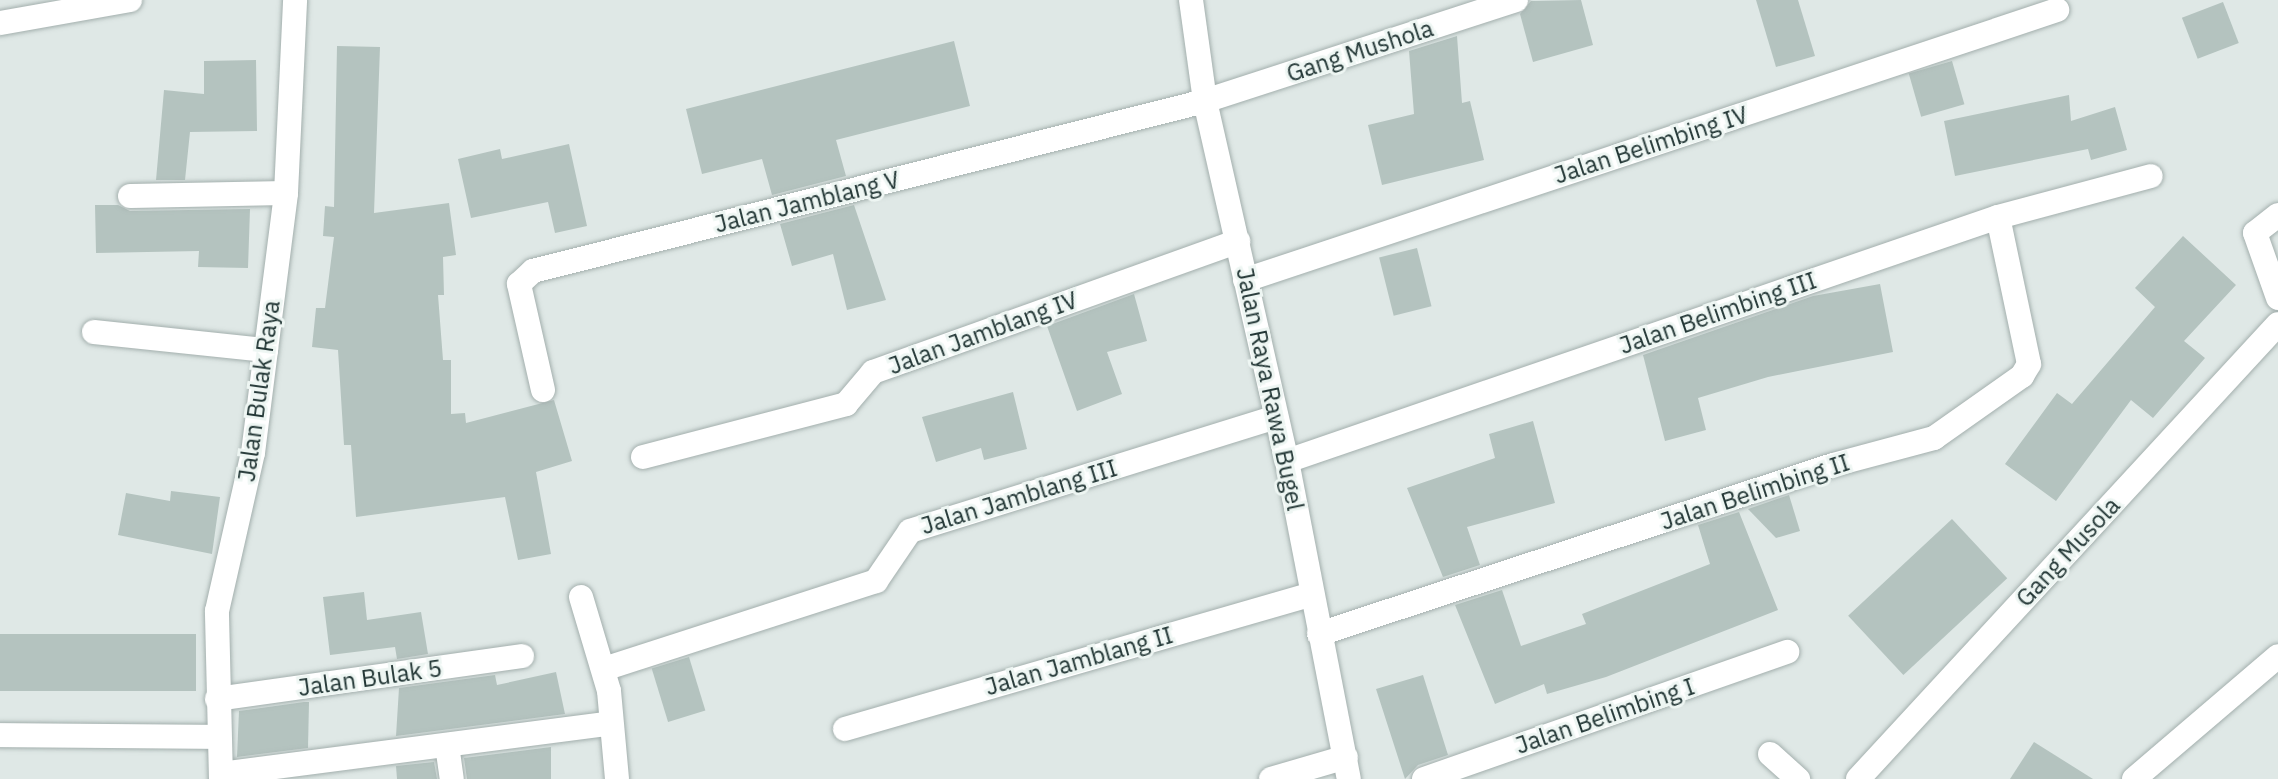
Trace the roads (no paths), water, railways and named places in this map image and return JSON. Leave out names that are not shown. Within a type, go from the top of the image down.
[{"type":"street","points":[[0,23],[130,0]]},
{"type":"street","name":"Jalan Bulak Raya","points":[[221,777],[217,737],[217,611],[253,453],[286,193],[295,0]]},
{"type":"street","name":"Jalan Raya Rawa Bugel","points":[[1191,0],[1205,101],[1287,461],[1348,768]]},
{"type":"street","name":"Gang Mushola","points":[[1205,101],[1516,0]]},
{"type":"street","name":"Jalan Belimbing IV","points":[[1245,280],[2057,10]]},
{"type":"street","name":"Jalan Jamblang V","points":[[543,390],[519,284],[533,271],[1205,101]]},
{"type":"street","name":"Jalan Belimbing III","points":[[1287,461],[1998,217],[2151,176]]},
{"type":"street","points":[[130,196],[286,193]]},
{"type":"street","points":[[2278,215],[2255,233],[2278,298]]},
{"type":"street","name":"Jalan Belimbing II","points":[[1319,634],[1833,465],[1934,438],[2022,376],[2029,364],[1998,217]]},
{"type":"street","name":"Jalan Jamblang IV","points":[[643,457],[846,404],[873,372],[1238,241]]},
{"type":"street","name":"Gang Musola","points":[[1858,779],[2278,324]]},
{"type":"street","points":[[94,332],[266,350]]},
{"type":"street","name":"Jalan Jamblang III","points":[[604,669],[876,581],[910,531],[1275,417]]},
{"type":"street","name":"Jalan Jamblang II","points":[[845,729],[1312,594]]},
{"type":"street","points":[[581,597],[604,669],[608,724],[617,779]]},
{"type":"street","name":"Jalan Belimbing I","points":[[1424,779],[1787,652]]},
{"type":"street","name":"Jalan Bulak 5","points":[[217,699],[522,656]]},
{"type":"street","points":[[2134,779],[2278,656]]},
{"type":"street","points":[[221,777],[608,724]]},
{"type":"street","points":[[0,735],[217,737]]},
{"type":"street","points":[[447,745],[452,779]]},
{"type":"street","points":[[1770,754],[1798,779]]},
{"type":"street","points":[[1271,779],[1348,768]]}]
